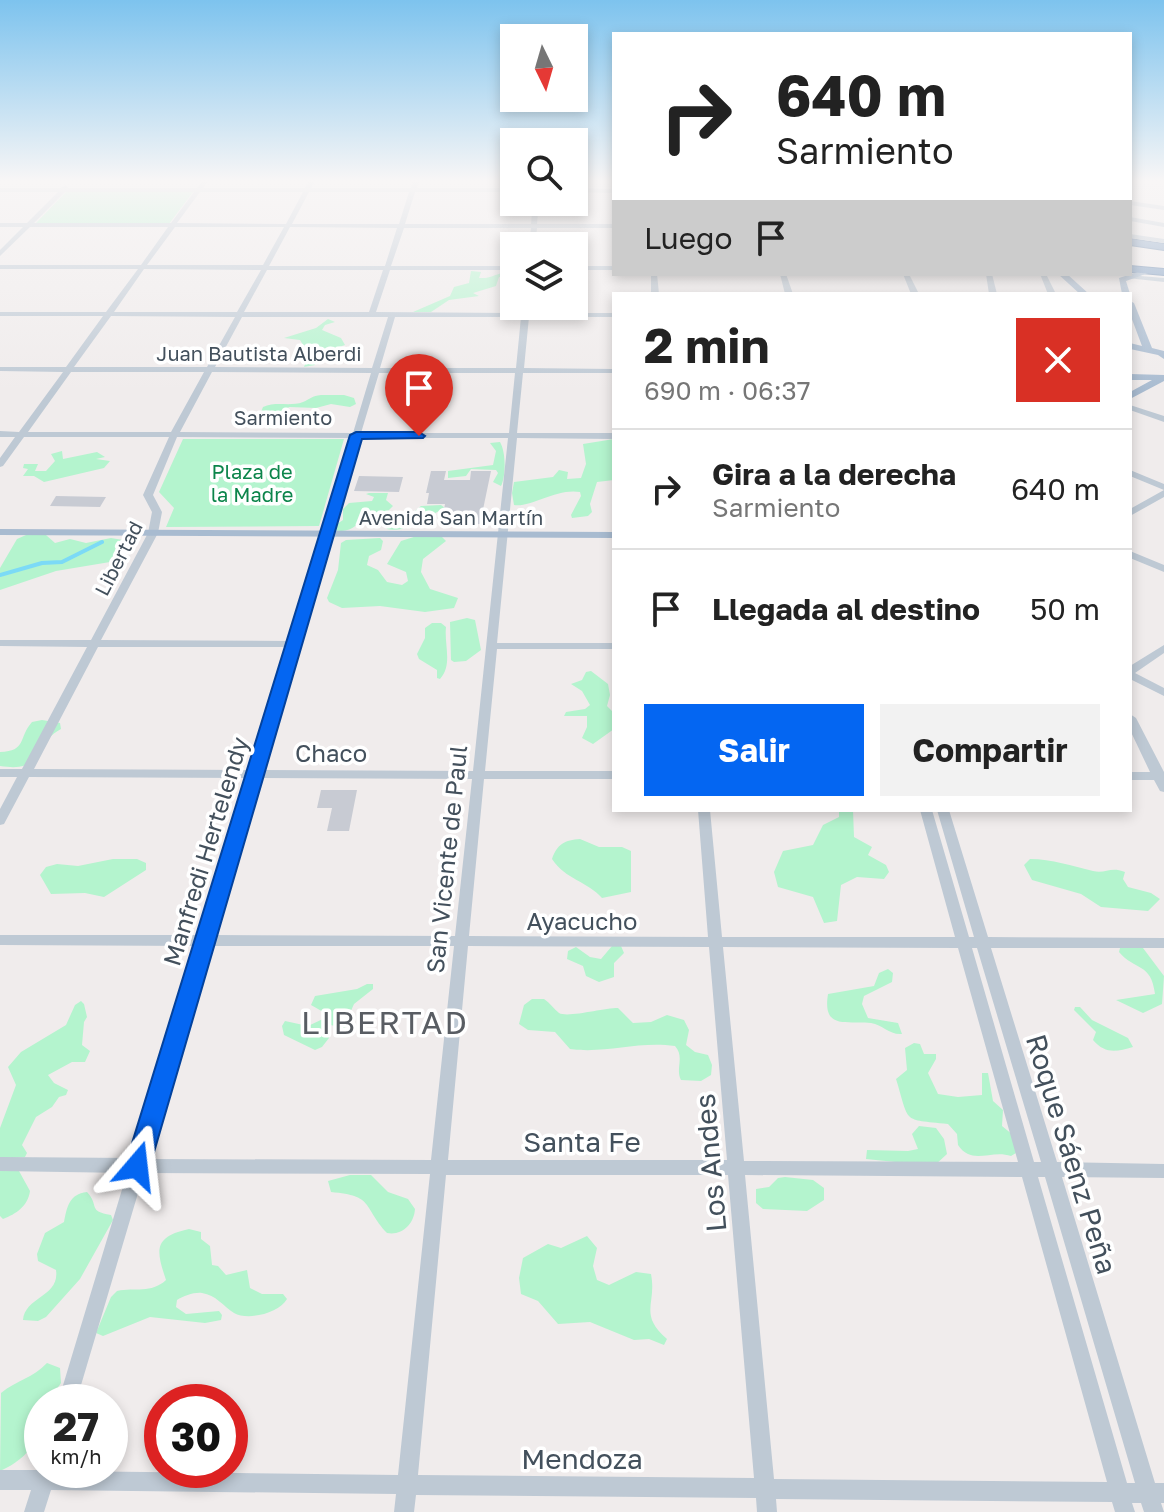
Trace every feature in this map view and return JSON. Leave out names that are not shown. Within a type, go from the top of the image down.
[{"type":"highway","points":[[1132,273],[1164,272]]},
{"type":"main road","points":[[1064,276],[1083,292]]},
{"type":"main road","points":[[1132,308],[1148,349]]},
{"type":"main road","points":[[1132,346],[1163,354]]},
{"type":"main road","points":[[1132,377],[1162,379]]},
{"type":"main road","points":[[1132,395],[1162,379]]},
{"type":"main road","name":"Avenida San Martín","points":[[0,532],[612,535]]},
{"type":"street","points":[[0,464],[154,252]]},
{"type":"street","name":"Libertad","points":[[0,821],[153,533],[157,512],[148,495],[174,435],[274,252]]},
{"type":"street","points":[[372,314],[395,252]]},
{"type":"street","points":[[0,267],[500,268]]},
{"type":"street","points":[[588,268],[612,268]]},
{"type":"street","points":[[1132,274],[1164,280]]},
{"type":"street","points":[[0,314],[392,315],[500,311]]},
{"type":"street","points":[[588,314],[612,315]]},
{"type":"street","name":"Manfredi Hertelendy","points":[[72,1384],[392,315]]},
{"type":"street","name":"San Vicente de Paul","points":[[404,1512],[525,320]]},
{"type":"street","name":"Juan Bautista Alberdi","points":[[0,369],[612,371]]},
{"type":"street","points":[[1132,408],[1164,419]]},
{"type":"street","name":"Sarmiento","points":[[0,434],[612,436]]},
{"type":"street","points":[[1132,474],[1164,487]]},
{"type":"street","points":[[1132,512],[1164,493]]},
{"type":"street","points":[[1132,555],[1164,569]]},
{"type":"street","points":[[0,643],[294,644]]},
{"type":"street","points":[[492,646],[612,646]]},
{"type":"street","points":[[1132,672],[1164,648]]},
{"type":"street","points":[[1132,674],[1164,693]]},
{"type":"street","points":[[1132,722],[1162,780]]},
{"type":"street","name":"Chaco","points":[[0,773],[612,775]]},
{"type":"street","points":[[1132,776],[1162,780]]},
{"type":"street","name":"Los Andes","points":[[704,812],[767,1512]]},
{"type":"street","name":"Roque Sáenz Peña","points":[[927,812],[1050,1169],[1155,1500]]},
{"type":"street","name":"Roque Sáenz Peña","points":[[943,812],[1028,1168],[1123,1502]]},
{"type":"street","name":"Ayacucho","points":[[0,940],[1164,943]]},
{"type":"street","name":"Santa Fe","points":[[0,1164],[439,1168],[736,1166],[1164,1171]]},
{"type":"street","name":"Mendoza","points":[[0,1480],[24,1477]]},
{"type":"street","name":"Mendoza","points":[[128,1477],[407,1484],[765,1487],[1123,1502],[1155,1500]]},
{"type":"street","points":[[34,1512],[41,1488]]},
{"type":"green space","points":[[471,271],[481,272],[479,278],[500,273],[496,286],[473,293],[479,296],[449,300],[431,312],[413,312],[450,296],[454,287],[469,283]]},
{"type":"green space","points":[[328,319],[335,322],[325,325],[322,330],[341,338],[345,345],[330,350],[331,358],[316,360],[315,365],[304,367],[307,359],[302,354],[312,347],[303,345],[300,340],[284,338],[316,328]]},
{"type":"green space","points":[[321,395],[344,395],[354,398],[356,404],[350,407],[331,404],[316,408],[289,407],[281,414],[283,421],[269,429],[267,423],[271,417],[261,412],[268,405],[298,403]]},
{"type":"green space","name":"Plaza de la Madre","points":[[183,439],[344,439],[319,526],[166,527],[174,508],[159,492]]},
{"type":"green space","points":[[612,439],[612,480],[597,482],[590,504],[592,512],[588,516],[572,518],[571,515],[580,492],[562,493],[528,504],[514,505],[514,482],[553,477],[559,470],[568,472],[567,479],[581,478],[586,464],[583,444]]},
{"type":"green space","points":[[500,442],[505,464],[501,486],[493,482],[498,473],[496,470],[471,469],[466,476],[448,478],[448,471],[493,465],[496,451],[490,443]]},
{"type":"green space","points":[[62,451],[63,459],[97,452],[105,457],[96,459],[110,461],[104,468],[44,482],[34,476],[23,476],[28,469],[23,468],[24,464],[38,464],[35,471],[46,471],[55,461],[51,454]]},
{"type":"green space","points":[[388,493],[386,500],[393,506],[387,512],[368,513],[350,529],[334,530],[334,526],[343,520],[343,509],[349,503],[372,501],[374,497],[366,494]]},
{"type":"green space","points":[[441,505],[445,508],[402,529],[387,529],[383,521],[390,516],[410,515],[421,506]]},
{"type":"green space","points":[[26,535],[46,535],[55,543],[70,539],[86,543],[111,538],[123,540],[117,557],[110,562],[56,571],[0,590],[0,568],[17,539]]},
{"type":"green space","points":[[417,536],[442,537],[446,541],[423,559],[421,572],[430,589],[458,598],[454,608],[425,612],[380,606],[342,608],[329,602],[327,598],[338,570],[341,543],[380,538],[383,541],[381,550],[369,556],[367,565],[378,570],[387,582],[402,585],[408,581],[406,572],[387,564],[401,541]]},
{"type":"green space","points":[[467,618],[475,620],[481,650],[466,661],[454,662],[451,660],[450,622]]},
{"type":"green space","points":[[432,623],[441,623],[446,627],[447,661],[440,679],[437,678],[437,670],[419,659],[417,654],[425,638],[425,628]]},
{"type":"green space","points":[[591,671],[608,684],[610,695],[607,706],[612,711],[612,730],[593,744],[582,738],[587,727],[587,716],[564,716],[566,712],[585,709],[590,705],[582,691],[571,684],[582,680],[586,672]]},
{"type":"green space","points":[[32,722],[60,723],[61,729],[25,766],[0,766],[0,752],[18,746]]},
{"type":"green space","points":[[839,812],[853,812],[854,837],[872,847],[868,855],[886,865],[889,872],[884,879],[857,877],[841,885],[837,921],[824,923],[813,897],[778,887],[774,872],[783,851],[813,845],[823,825],[839,817]]},
{"type":"green space","points":[[580,839],[599,847],[622,847],[631,851],[631,892],[602,898],[558,866],[552,859],[559,846]]},
{"type":"green space","points":[[113,859],[137,859],[146,863],[146,870],[104,897],[85,893],[51,894],[40,875],[46,867],[57,864],[78,866]]},
{"type":"green space","points":[[1030,859],[1054,861],[1097,872],[1120,870],[1125,872],[1123,879],[1128,887],[1151,893],[1160,899],[1148,911],[1101,907],[1081,894],[1032,880],[1024,865]]},
{"type":"green space","points":[[1136,945],[1143,948],[1164,976],[1162,1004],[1143,1013],[1116,1000],[1155,994],[1146,972],[1119,952],[1120,948]]},
{"type":"green space","points":[[612,946],[621,946],[624,953],[614,963],[614,977],[599,982],[586,976],[583,966],[567,959],[568,951],[576,947],[590,957],[601,959]]},
{"type":"green space","points":[[888,969],[893,973],[892,982],[864,996],[862,1004],[868,1018],[898,1023],[902,1034],[871,1023],[833,1019],[827,1006],[828,994],[874,986],[879,973]]},
{"type":"green space","points":[[373,984],[373,989],[354,1004],[350,1013],[354,1022],[344,1028],[326,1024],[329,1038],[322,1047],[315,1050],[284,1035],[282,1026],[285,1021],[308,1026],[325,1018],[325,1013],[311,1005],[315,996],[357,989]]},
{"type":"green space","points":[[532,999],[544,999],[564,1014],[618,1008],[633,1023],[651,1022],[667,1015],[684,1020],[689,1030],[686,1045],[695,1052],[708,1055],[712,1065],[711,1075],[701,1081],[681,1080],[679,1054],[675,1046],[570,1049],[555,1032],[528,1030],[519,1024],[524,1005]]},
{"type":"green space","points":[[81,1001],[87,1017],[82,1045],[90,1051],[85,1062],[72,1062],[48,1075],[54,1083],[68,1090],[66,1095],[59,1097],[52,1107],[36,1117],[22,1145],[27,1153],[25,1157],[0,1159],[0,1128],[16,1085],[8,1067],[21,1052],[66,1025],[75,1005]]},
{"type":"green space","points":[[1080,1007],[1092,1020],[1128,1038],[1133,1047],[1116,1051],[1102,1048],[1093,1040],[1096,1032],[1074,1010]]},
{"type":"green space","points":[[914,1043],[920,1044],[924,1054],[936,1054],[928,1073],[938,1094],[958,1097],[982,1095],[982,1073],[988,1073],[993,1101],[1003,1110],[1002,1126],[1013,1135],[1016,1153],[1011,1156],[969,1155],[958,1145],[957,1134],[948,1124],[915,1119],[906,1112],[896,1079],[907,1070],[905,1048]]},
{"type":"green space","points":[[919,1126],[936,1128],[944,1139],[947,1154],[934,1166],[866,1159],[867,1150],[918,1149],[912,1134]]},
{"type":"green space","points":[[0,1169],[19,1171],[30,1191],[21,1209],[3,1219],[0,1216]]},
{"type":"green space","points":[[350,1175],[371,1175],[388,1192],[408,1199],[415,1209],[410,1224],[398,1233],[387,1233],[361,1200],[331,1192],[328,1181]]},
{"type":"green space","points":[[778,1178],[813,1180],[824,1188],[824,1200],[807,1211],[763,1209],[756,1203],[756,1189],[769,1187]]},
{"type":"green space","points":[[87,1192],[96,1210],[111,1215],[113,1220],[80,1279],[46,1317],[38,1321],[23,1320],[25,1312],[53,1286],[56,1279],[56,1270],[38,1261],[37,1254],[45,1233],[64,1222],[68,1206],[76,1195]]},
{"type":"green space","points":[[189,1229],[201,1232],[201,1239],[210,1246],[212,1265],[218,1266],[226,1275],[247,1270],[250,1288],[262,1294],[283,1294],[287,1299],[270,1312],[247,1316],[234,1313],[211,1296],[196,1293],[177,1300],[176,1307],[186,1314],[219,1311],[221,1320],[205,1323],[150,1317],[103,1336],[96,1333],[111,1297],[117,1291],[149,1289],[166,1280],[160,1260],[160,1246],[169,1236]]},
{"type":"green space","points":[[587,1236],[597,1248],[593,1266],[597,1280],[609,1285],[636,1272],[651,1274],[651,1315],[653,1323],[667,1339],[664,1345],[649,1339],[634,1340],[590,1322],[558,1324],[538,1301],[521,1294],[519,1278],[523,1258],[548,1244],[561,1248]]},
{"type":"green space","points":[[47,1363],[60,1368],[61,1383],[24,1384],[24,1455],[0,1471],[1,1393]]},
{"type":"building","points":[[431,471],[446,471],[444,480],[470,480],[471,471],[491,471],[480,524],[441,526],[445,504],[427,504]]},
{"type":"building","points":[[359,476],[403,477],[399,492],[354,491]]},
{"type":"building","points":[[56,496],[106,497],[100,507],[50,506]]},
{"type":"building","points":[[321,790],[357,790],[349,831],[327,831],[332,808],[317,808]]},
{"type":"waterway","points":[[0,575],[42,563],[62,562],[102,542]]},
{"type":"district","name":"LIBERTAD","points":[[385,1022]]},
{"type":"route","points":[[137,1166],[356,435],[419,436]]}]
